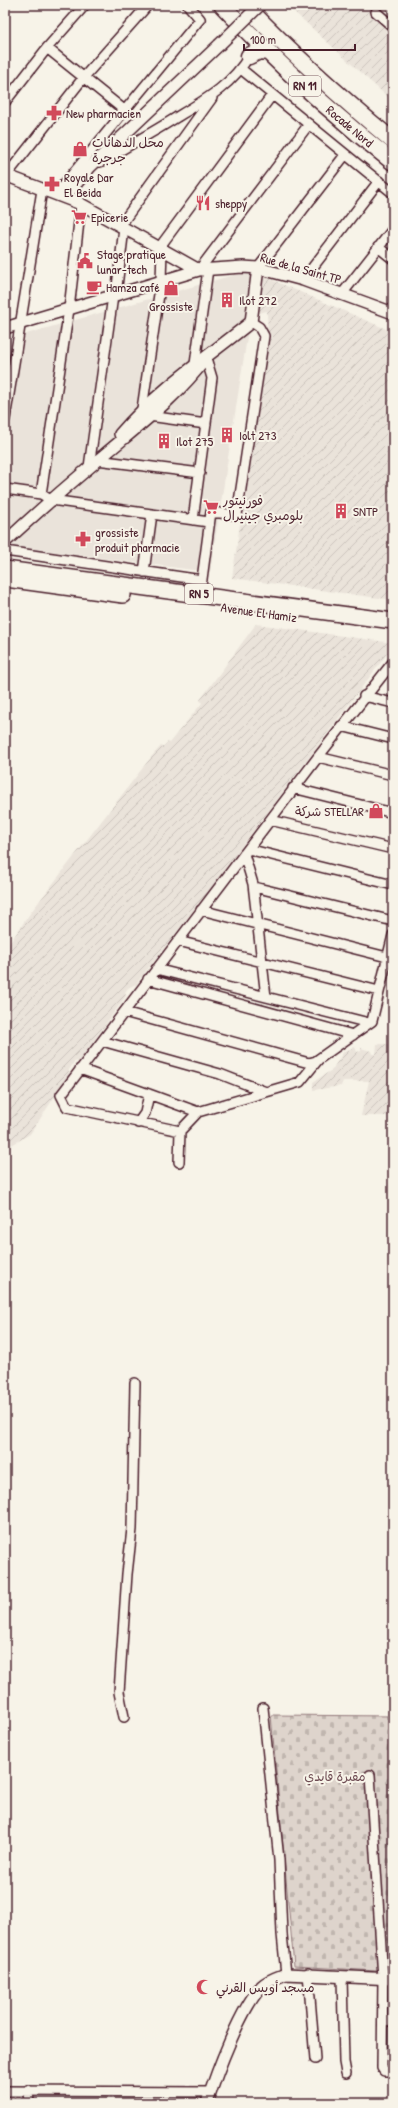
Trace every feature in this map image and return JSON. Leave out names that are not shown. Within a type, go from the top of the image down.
[{"type":"highway","name":"Rocade Nord","points":[[222,5],[252,37],[342,121],[393,162]]},
{"type":"highway","name":"Rocade Nord","points":[[245,5],[288,50],[393,141]]},
{"type":"highway","points":[[245,62],[252,37]]},
{"type":"highway","points":[[245,62],[259,51],[269,52]]},
{"type":"highway","name":"RN 5","points":[[5,569],[201,587],[393,621]]},
{"type":"highway","name":"Avenue El Hamiz","points":[[5,579],[393,631]]},
{"type":"street","points":[[5,102],[85,5]]},
{"type":"street","points":[[148,5],[84,77],[5,176],[81,204],[161,249],[203,269]]},
{"type":"street","points":[[60,196],[124,110],[200,20],[188,5]]},
{"type":"street","points":[[60,196],[260,5]]},
{"type":"street","points":[[376,12],[393,27]]},
{"type":"street","points":[[48,48],[124,110]]},
{"type":"street","points":[[93,464],[122,227],[215,94],[245,62],[272,95],[393,193]]},
{"type":"street","points":[[90,167],[145,137],[215,94]]},
{"type":"street","points":[[146,413],[161,281],[161,249],[272,95]]},
{"type":"street","points":[[195,364],[203,269],[309,124]]},
{"type":"street","points":[[5,542],[46,497],[93,464],[195,364],[206,358],[251,322],[258,268],[345,155]]},
{"type":"street","points":[[303,280],[379,181]]},
{"type":"street","points":[[5,419],[42,190]]},
{"type":"street","points":[[46,497],[81,204]]},
{"type":"street","points":[[342,294],[393,229]]},
{"type":"street","points":[[378,247],[393,259]]},
{"type":"street","name":"Rue de la Saint TP","points":[[5,328],[203,269],[258,268],[303,280],[393,313]]},
{"type":"street","points":[[5,551],[144,572],[201,587],[211,512],[237,515],[264,336],[259,327],[251,322]]},
{"type":"street","points":[[146,413],[194,374],[206,358]]},
{"type":"street","points":[[193,520],[212,378],[206,358]]},
{"type":"street","points":[[146,413],[206,424]]},
{"type":"street","points":[[93,464],[200,473]]},
{"type":"street","points":[[5,489],[46,497],[209,522]]},
{"type":"street","points":[[144,572],[152,514]]},
{"type":"street","points":[[180,1131],[67,1107],[61,1095],[293,788],[364,696],[393,662]]},
{"type":"street","points":[[364,696],[393,703]]},
{"type":"street","points":[[341,726],[393,739]]},
{"type":"street","points":[[318,757],[393,775]]},
{"type":"street","points":[[293,788],[393,813]]},
{"type":"street","points":[[270,820],[393,849]]},
{"type":"street","points":[[246,851],[393,886]]},
{"type":"street","points":[[246,851],[254,887],[266,997]]},
{"type":"street","points":[[254,887],[393,921]]},
{"type":"street","points":[[201,910],[387,957]]},
{"type":"street","points":[[124,1012],[309,1063],[319,1058],[372,1021],[393,935]]},
{"type":"street","points":[[178,941],[379,991]]},
{"type":"street","points":[[156,969],[369,1023]]},
{"type":"street","points":[[148,979],[353,1035]]},
{"type":"street","points":[[102,1041],[220,1074],[266,1092]]},
{"type":"street","points":[[179,1162],[180,1131],[198,1112],[300,1082],[319,1058]]},
{"type":"street","points":[[80,1069],[198,1112]]},
{"type":"street","points":[[138,1123],[145,1113],[149,1094]]},
{"type":"street","points":[[124,1718],[119,1692],[127,1574],[132,1529],[135,1383]]},
{"type":"street","points":[[263,1708],[279,1860],[282,1934],[286,1974]]},
{"type":"street","points":[[370,1775],[388,1979],[383,2019],[382,2068],[384,2071],[393,2071]]},
{"type":"street","points":[[207,2103],[220,2064],[253,1998],[262,1985],[274,1978],[286,1974],[388,1979]]},
{"type":"street","points":[[308,1974],[315,2059]]},
{"type":"street","points":[[342,1977],[344,2062],[346,2073]]},
{"type":"street","points":[[383,2019],[393,2022]]},
{"type":"street","points":[[28,2090],[29,2103]]},
{"type":"street","points":[[5,2091],[211,2092]]},
{"type":"shaded area","points":[[296,5],[393,5],[393,102],[291,9]]},
{"type":"shaded area","points":[[258,268],[210,572],[5,546],[5,340]]},
{"type":"shaded area","name":"SNTP","points":[[261,276],[268,277],[393,332],[393,600],[232,578],[268,337],[267,311],[259,313]]},
{"type":"shaded area","points":[[256,624],[393,643],[393,646],[220,875],[222,877],[205,899],[203,898],[136,984],[128,988],[125,992],[126,996],[79,1061],[74,1062],[69,1070],[69,1075],[30,1134],[5,1149],[5,950],[31,912],[152,756],[161,746],[163,747],[168,742],[169,743],[202,703],[200,700]]},
{"type":"shaded area","points":[[377,1044],[393,1044],[393,1116],[361,1116],[369,1081],[343,1081],[341,1086],[313,1090],[313,1082],[332,1070],[344,1051],[355,1047],[357,1052],[361,1051],[361,1048],[371,1051],[372,1054],[376,1054]]},
{"type":"green space","name":"مقبرة قايدي","points":[[271,1715],[393,1716],[393,1972],[294,1966]]},
{"type":"place","name":"New pharmacien","points":[[54,113]]},
{"type":"place","name":"محل الدهانات جرجرة","points":[[80,149]]},
{"type":"place","name":"Royale Dar El Beida","points":[[52,184]]},
{"type":"place","name":"sheppy","points":[[203,203]]},
{"type":"place","name":"Epicerie","points":[[79,217]]},
{"type":"place","name":"Stage pratique lunar-tech","points":[[85,261]]},
{"type":"place","name":"Hamza café","points":[[94,287]]},
{"type":"place","name":"Grossiste","points":[[171,288]]},
{"type":"place","name":"Ilot 272","points":[[227,300]]},
{"type":"place","name":"Iolt 273","points":[[227,435]]},
{"type":"place","name":"Ilot 275","points":[[164,441]]},
{"type":"place","name":"فورنيتور بلومبري جينيرال","points":[[211,507]]},
{"type":"place","name":"SNTP","points":[[341,511]]},
{"type":"place","name":"grossiste produit pharmacie","points":[[83,539]]},
{"type":"place","name":"شركة STELLAR","points":[[376,811]]},
{"type":"place","name":"مسجد أويس القرني","points":[[204,1987]]}]
